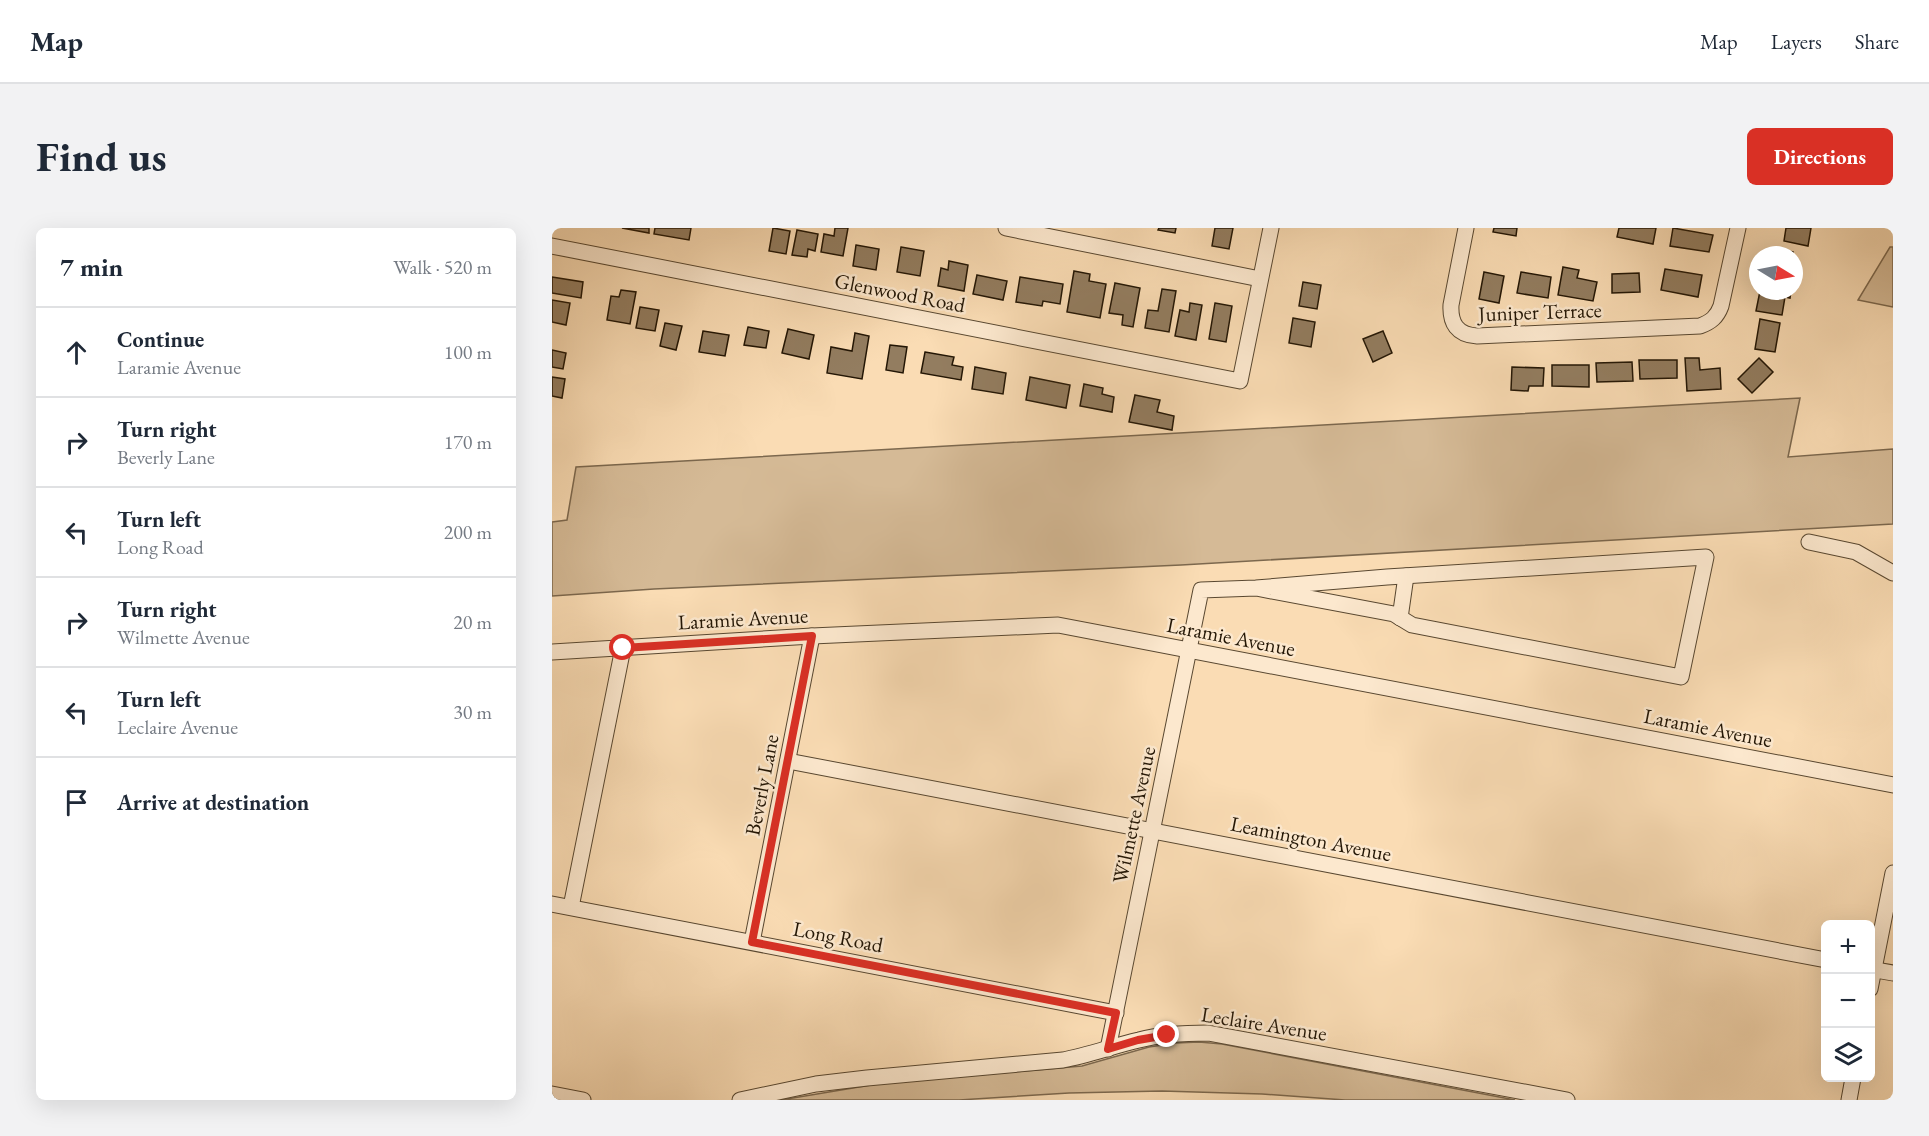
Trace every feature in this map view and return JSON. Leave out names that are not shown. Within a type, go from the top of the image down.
[{"type":"street","points":[[1006,228],[1260,279],[1271,228]]},
{"type":"street","name":"Juniper Terrace","points":[[1466,228],[1451,315],[1456,328],[1469,336],[1700,326],[1713,321],[1721,306],[1738,228]]},
{"type":"street","name":"Glenwood Road","points":[[552,246],[1240,381],[1260,279]]},
{"type":"street","points":[[1809,542],[1856,552],[1893,573]]},
{"type":"street","points":[[1706,557],[1681,677],[1412,625],[1394,614],[1256,588],[1406,576],[1706,557]]},
{"type":"street","points":[[1400,618],[1406,576]]},
{"type":"street","name":"Wilmette Avenue","points":[[1108,1049],[1201,590],[1256,588]]},
{"type":"street","name":"Laramie Avenue","points":[[552,652],[812,636],[1058,625],[1893,785]]},
{"type":"street","name":"Beverly Lane","points":[[752,942],[812,636]]},
{"type":"street","points":[[571,907],[623,648]]},
{"type":"street","name":"Leamington Avenue","points":[[788,761],[1821,959]]},
{"type":"street","points":[[1875,955],[1893,873]]},
{"type":"street","name":"Long Road","points":[[552,904],[1116,1013]]},
{"type":"street","points":[[1875,970],[1893,973]]},
{"type":"street","name":"Leclaire Avenue","points":[[740,1100],[816,1084],[927,1071],[1063,1060],[1089,1055],[1138,1040],[1167,1035],[1208,1033],[1567,1100]]},
{"type":"street","points":[[1849,1100],[1852,1082]]},
{"type":"street","points":[[552,1094],[583,1100]]},
{"type":"shaded area","points":[[1890,247],[1893,247],[1893,307],[1858,300]]},
{"type":"shaded area","points":[[1800,398],[1788,457],[1893,449],[1893,524],[1181,565],[654,589],[552,596],[552,522],[567,520],[576,467]]},
{"type":"shaded area","points":[[1199,1042],[1222,1044],[1515,1100],[1345,1100],[1262,1094],[1162,1091],[1069,1093],[959,1100],[781,1100],[877,1084],[1082,1066],[1149,1047]]},
{"type":"building","points":[[622,228],[649,228],[649,233]]},
{"type":"building","points":[[655,228],[691,228],[689,240],[654,234]]},
{"type":"building","points":[[773,228],[790,231],[786,254],[769,251]]},
{"type":"building","points":[[835,228],[848,228],[843,256],[821,252],[824,234],[834,236]]},
{"type":"building","points":[[1159,228],[1176,228],[1175,233],[1158,230]]},
{"type":"building","points":[[1215,228],[1233,228],[1229,249],[1212,246]]},
{"type":"building","points":[[1494,228],[1517,228],[1516,236],[1493,232]]},
{"type":"building","points":[[1619,228],[1656,228],[1653,244],[1617,237]]},
{"type":"building","points":[[1673,228],[1713,235],[1709,252],[1670,246]]},
{"type":"building","points":[[1786,228],[1811,228],[1808,246],[1784,241]]},
{"type":"building","points":[[797,230],[818,234],[815,251],[808,249],[807,257],[792,255]]},
{"type":"building","points":[[856,245],[879,249],[876,270],[853,266]]},
{"type":"building","points":[[901,247],[924,251],[920,276],[897,272]]},
{"type":"building","points":[[949,261],[968,265],[964,291],[938,286],[941,268],[948,270]]},
{"type":"building","points":[[1563,267],[1579,270],[1577,278],[1597,282],[1593,301],[1558,295]]},
{"type":"building","points":[[1665,269],[1702,275],[1698,297],[1661,290]]},
{"type":"building","points":[[1074,271],[1090,274],[1089,281],[1106,284],[1100,318],[1067,312]]},
{"type":"building","points":[[1484,272],[1504,276],[1499,303],[1479,299]]},
{"type":"building","points":[[1521,272],[1551,277],[1548,298],[1517,293]]},
{"type":"building","points":[[1639,273],[1640,292],[1612,293],[1612,274]]},
{"type":"building","points":[[977,275],[1007,281],[1003,300],[973,294]]},
{"type":"building","points":[[552,277],[583,282],[581,298],[552,293]]},
{"type":"building","points":[[1020,277],[1063,284],[1060,304],[1043,301],[1042,306],[1016,302]]},
{"type":"building","points":[[1303,282],[1321,285],[1317,309],[1299,306]]},
{"type":"building","points":[[1115,283],[1140,288],[1133,327],[1122,325],[1123,315],[1109,313]]},
{"type":"building","points":[[1162,289],[1176,291],[1169,332],[1145,328],[1148,310],[1158,311]]},
{"type":"building","points":[[621,290],[636,292],[630,324],[607,320],[611,296],[619,297]]},
{"type":"building","points":[[552,300],[570,303],[566,325],[552,322]]},
{"type":"building","points":[[1758,300],[1784,300],[1782,315],[1756,311]]},
{"type":"building","points":[[1190,303],[1202,305],[1196,340],[1175,336],[1180,310],[1189,312]]},
{"type":"building","points":[[1215,303],[1232,306],[1226,342],[1209,339]]},
{"type":"building","points":[[640,307],[659,310],[655,331],[636,328]]},
{"type":"building","points":[[1293,318],[1315,322],[1311,347],[1289,343]]},
{"type":"building","points":[[1760,319],[1780,323],[1775,352],[1755,349]]},
{"type":"building","points":[[665,323],[682,326],[676,350],[660,346]]},
{"type":"building","points":[[748,327],[769,331],[766,348],[744,345]]},
{"type":"building","points":[[788,329],[814,335],[809,359],[782,353]]},
{"type":"building","points":[[703,331],[729,335],[725,356],[699,352]]},
{"type":"building","points":[[1383,331],[1392,353],[1373,362],[1363,339]]},
{"type":"building","points":[[855,333],[869,336],[862,379],[827,373],[831,347],[852,351]]},
{"type":"building","points":[[890,345],[907,347],[903,373],[886,370]]},
{"type":"building","points":[[552,350],[566,353],[563,369],[552,367]]},
{"type":"building","points":[[925,352],[954,357],[952,365],[963,367],[961,380],[921,373]]},
{"type":"building","points":[[1685,358],[1699,358],[1700,370],[1720,368],[1721,389],[1687,391]]},
{"type":"building","points":[[1759,358],[1773,372],[1752,393],[1738,379]]},
{"type":"building","points":[[1639,360],[1677,360],[1677,378],[1640,379]]},
{"type":"building","points":[[1632,362],[1633,381],[1597,382],[1596,363]]},
{"type":"building","points":[[1552,365],[1589,365],[1589,387],[1552,386]]},
{"type":"building","points":[[975,367],[1006,373],[1003,394],[972,389]]},
{"type":"building","points":[[1512,367],[1544,368],[1543,386],[1529,386],[1528,391],[1511,390]]},
{"type":"building","points":[[552,377],[565,379],[562,398],[552,396]]},
{"type":"building","points":[[1030,377],[1070,385],[1066,408],[1026,400]]},
{"type":"building","points":[[1084,384],[1103,388],[1102,394],[1114,397],[1112,412],[1080,406]]},
{"type":"building","points":[[1135,395],[1160,400],[1157,412],[1174,416],[1172,430],[1129,422]]},
{"type":"route","points":[[623,648],[812,636],[752,942],[1116,1013],[1108,1049],[1138,1040],[1167,1035]]}]
